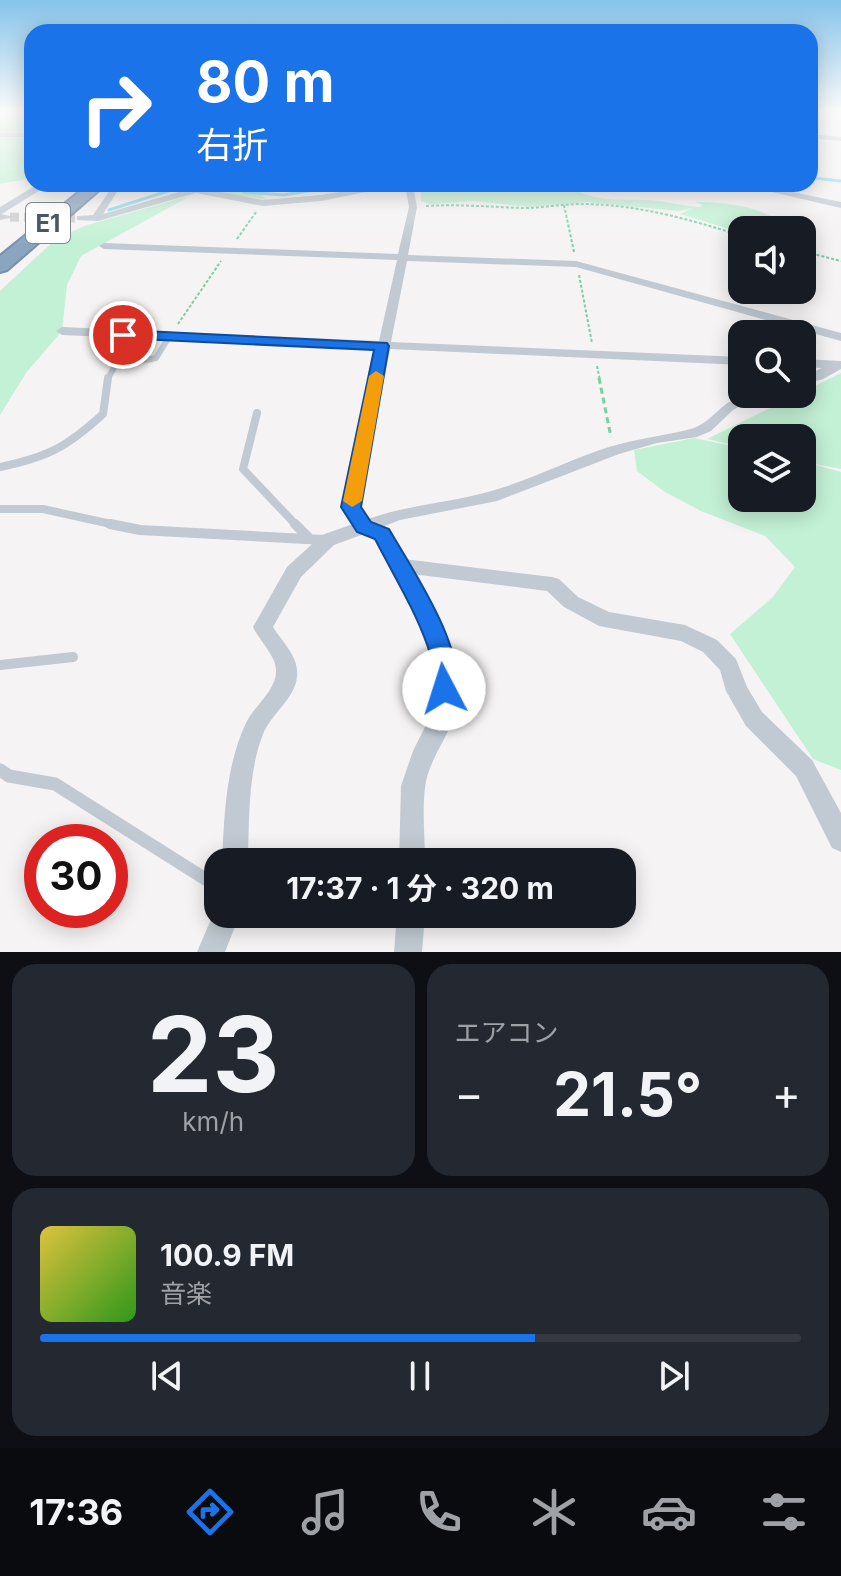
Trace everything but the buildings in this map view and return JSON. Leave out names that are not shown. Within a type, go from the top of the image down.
[{"type":"highway","name":"E1","points":[[0,246],[70,192]]},
{"type":"highway","name":"E1","points":[[0,266],[88,192]]},
{"type":"street","points":[[3,215],[33,192]]},
{"type":"street","points":[[98,218],[98,213],[112,192]]},
{"type":"street","points":[[80,218],[98,218],[189,192]]},
{"type":"street","points":[[206,192],[263,203],[321,198],[347,192]]},
{"type":"street","points":[[410,192],[413,207],[351,507],[364,527],[382,534],[440,648],[445,666],[444,712],[425,751],[413,786],[412,848]]},
{"type":"street","points":[[779,192],[841,205]]},
{"type":"street","points":[[0,195],[28,195]]},
{"type":"street","points":[[104,246],[576,264],[841,337]]},
{"type":"street","points":[[62,331],[728,360]]},
{"type":"street","points":[[816,364],[836,366]]},
{"type":"street","points":[[816,377],[836,366]]},
{"type":"street","points":[[235,848],[237,796],[253,732],[264,709],[282,688],[287,672],[285,662],[267,638],[263,627],[294,572],[319,540],[397,515],[491,497],[614,451],[656,439],[692,434],[706,428],[728,407]]},
{"type":"street","points":[[399,565],[552,584],[571,602],[606,620],[685,633],[710,646],[729,665],[737,691],[754,719],[804,768],[841,839]]},
{"type":"street","points":[[211,952],[220,928]]},
{"type":"street","points":[[408,952],[410,928]]},
{"type":"lane","points":[[0,467],[39,459],[79,436],[103,414],[108,375],[115,366],[156,358],[169,337]]},
{"type":"lane","points":[[257,413],[243,469],[319,540]]},
{"type":"lane","points":[[0,509],[43,509],[140,530],[319,540]]},
{"type":"lane","points":[[0,665],[73,657]]},
{"type":"lane","points":[[0,770],[9,776],[55,784],[204,878]]},
{"type":"path","points":[[169,337],[263,203]]},
{"type":"path","points":[[413,207],[472,203],[526,208],[592,204],[661,211],[728,232]]},
{"type":"path","points":[[564,205],[614,451]]},
{"type":"path","points":[[816,255],[841,261]]},
{"type":"green space","points":[[0,155],[24,155],[24,180],[0,184]]},
{"type":"green space","points":[[214,192],[256,192],[268,200]]},
{"type":"green space","points":[[421,192],[580,192],[603,198],[651,200],[700,207],[703,205],[695,202],[734,205],[771,216],[728,216],[728,229],[680,214],[693,208],[678,211],[587,202],[530,207],[474,201],[430,204],[421,201]]},
{"type":"green space","points":[[192,195],[81,256],[67,285],[62,331],[26,373],[0,415],[0,291],[57,238],[87,225]]},
{"type":"green space","points":[[841,373],[841,469],[816,464],[816,424],[737,424],[770,408],[816,408],[816,385]]},
{"type":"green space","points":[[728,429],[728,444],[707,439]]},
{"type":"green space","points":[[694,438],[728,445],[728,512],[816,512],[816,465],[841,472],[841,770],[813,759],[730,634],[773,597],[795,567],[765,536],[701,511],[665,492],[637,471],[634,450]]},
{"type":"waterway","points":[[818,179],[824,179]]},
{"type":"waterway","points":[[818,179],[824,179]]},
{"type":"waterway","points":[[824,179],[834,180]]},
{"type":"waterway","points":[[824,179],[841,181]]},
{"type":"waterway","points":[[109,210],[165,192]]},
{"type":"waterway","points":[[244,192],[284,195],[302,192]]},
{"type":"tunnel","points":[[10,217],[80,218]]},
{"type":"slow traffic","points":[[352,501],[376,376]]},
{"type":"route","points":[[123,335],[382,346],[351,507],[364,527],[382,534],[424,613],[445,666],[444,689]]}]
